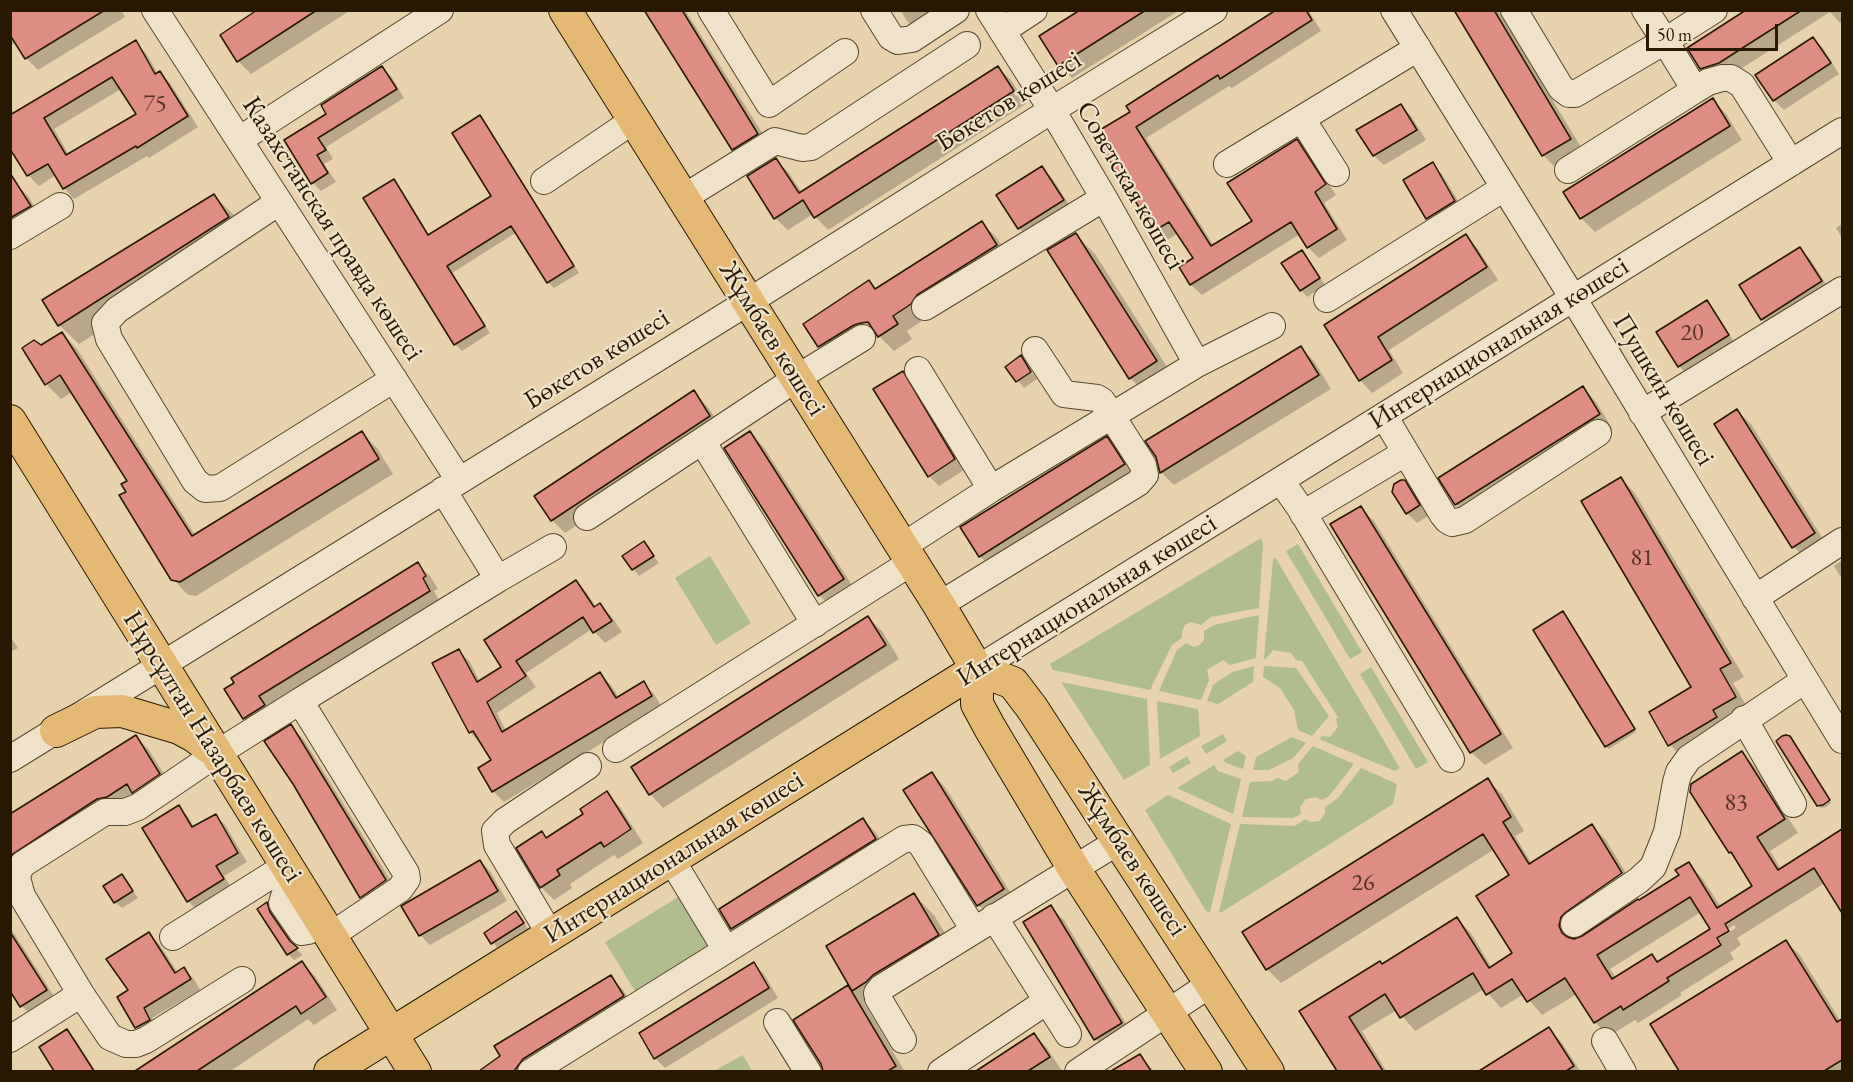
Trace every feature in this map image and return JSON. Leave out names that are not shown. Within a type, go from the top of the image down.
[{"type":"main road","name":"Жұмбаев көшесі","points":[[565,10],[939,605],[977,669],[977,704],[999,744],[1074,869],[1206,1071]]},
{"type":"main road","name":"Нұрсұлтан Назарбаев көшесі","points":[[10,421],[415,1071]]},
{"type":"main road","name":"Жұмбаев көшесі","points":[[977,669],[1013,683],[1032,708],[1268,1071]]},
{"type":"main road","name":"Интернациональная көшесі","points":[[330,1071],[392,1035],[550,934],[977,669]]},
{"type":"main road","points":[[56,730],[95,712],[122,711],[179,728],[194,736],[216,754]]},
{"type":"street","name":"Казахстанская правда көшесі","points":[[155,10],[394,379],[498,579]]},
{"type":"street","points":[[711,10],[769,104],[845,52]]},
{"type":"street","points":[[874,10],[891,37],[898,41],[912,39],[956,10]]},
{"type":"street","points":[[995,21],[1034,10]]},
{"type":"street","name":"Бөкетов көшесі","points":[[10,759],[1214,10]]},
{"type":"street","name":"Пушкин көшесі","points":[[1394,10],[1573,298],[1842,740]]},
{"type":"street","points":[[1514,10],[1561,88],[1569,94],[1580,92],[1714,10]]},
{"type":"street","points":[[1645,10],[1695,90]]},
{"type":"street","points":[[239,140],[436,12]]},
{"type":"street","name":"Советская көшесі","points":[[995,21],[1052,110],[1104,198],[1197,364]]},
{"type":"street","points":[[683,198],[775,141],[802,148],[812,147],[967,45]]},
{"type":"street","points":[[1227,164],[1418,48]]},
{"type":"street","points":[[1568,170],[1695,90],[1715,79],[1726,77],[1745,88],[1791,163]]},
{"type":"street","points":[[1302,118],[1336,173]]},
{"type":"street","points":[[544,181],[634,120]]},
{"type":"street","name":"Интернациональная көшесі","points":[[977,669],[1842,131]]},
{"type":"street","points":[[1327,299],[1504,188]]},
{"type":"street","points":[[925,307],[1104,198]]},
{"type":"street","points":[[279,202],[117,310],[105,323],[109,339],[195,481],[206,489],[220,488],[394,379]]},
{"type":"street","points":[[10,236],[60,206]]},
{"type":"street","points":[[1642,413],[1842,290]]},
{"type":"street","points":[[616,749],[815,624],[991,489],[1197,364],[1272,326]]},
{"type":"street","points":[[587,517],[797,378],[862,338]]},
{"type":"street","points":[[939,605],[1142,480],[1144,475],[1143,465],[1100,399],[1064,394],[1035,350]]},
{"type":"street","points":[[918,370],[991,489]]},
{"type":"street","points":[[1384,416],[1447,520],[1452,523],[1458,522],[1598,433]]},
{"type":"street","points":[[702,441],[815,624]]},
{"type":"street","points":[[1304,514],[1405,453]]},
{"type":"street","points":[[1281,481],[1304,514],[1451,759]]},
{"type":"street","points":[[1755,598],[1842,541]]},
{"type":"street","points":[[242,980],[146,1040],[136,1044],[126,1044],[110,1037],[81,994],[22,896],[16,878],[19,870],[23,864],[105,812],[125,812],[138,807],[300,701],[553,547]]},
{"type":"street","points":[[1574,924],[1639,880],[1653,867],[1667,832],[1673,792],[1679,772],[1689,758],[1805,680]]},
{"type":"street","points":[[300,701],[406,873],[406,879],[399,889],[326,929]]},
{"type":"street","points":[[1744,719],[1793,804]]},
{"type":"street","points":[[550,934],[497,845],[495,831],[505,820],[588,766]]},
{"type":"street","points":[[531,1071],[909,838],[918,840],[1047,1001],[1068,1034]]},
{"type":"street","points":[[903,1040],[880,1004],[877,993],[886,984],[1119,841]]},
{"type":"street","points":[[671,860],[726,950]]},
{"type":"street","points":[[173,937],[292,876]]},
{"type":"street","points":[[1078,1071],[1212,983]]},
{"type":"street","points":[[10,1039],[81,994]]},
{"type":"street","points":[[941,1071],[1047,1001]]},
{"type":"street","points":[[777,1022],[808,1071]]},
{"type":"street","points":[[1605,1041],[1623,1071]]},
{"type":"green space","points":[[1261,538],[1263,544],[1259,608],[1211,617],[1201,625],[1191,622],[1185,625],[1182,638],[1172,645],[1150,690],[1053,670],[1050,664]]},
{"type":"green space","points":[[1298,544],[1362,652],[1350,659],[1286,551]]},
{"type":"green space","points":[[710,556],[751,623],[716,645],[675,578]]},
{"type":"green space","points":[[1275,557],[1400,768],[1395,771],[1319,739],[1322,736],[1330,737],[1338,727],[1336,719],[1338,717],[1302,661],[1296,660],[1291,653],[1273,650],[1264,659]]},
{"type":"green space","points":[[1259,615],[1256,658],[1230,665],[1223,660],[1207,670],[1209,680],[1201,700],[1159,691],[1177,650],[1186,643],[1194,647],[1200,645],[1204,640],[1204,631],[1214,625]]},
{"type":"green space","points":[[1254,666],[1253,682],[1218,704],[1207,701],[1213,685],[1232,672]]},
{"type":"green space","points":[[1264,666],[1296,668],[1329,716],[1312,736],[1298,730],[1294,710],[1280,688],[1263,677]]},
{"type":"green space","points":[[1371,667],[1428,762],[1416,769],[1360,674]]},
{"type":"green space","points":[[1061,682],[1147,699],[1150,765],[1124,780]]},
{"type":"green space","points":[[1157,701],[1198,709],[1200,736],[1160,759]]},
{"type":"green space","points":[[1223,734],[1227,741],[1206,754],[1201,746]]},
{"type":"green space","points":[[1292,737],[1306,743],[1293,758],[1269,770],[1253,770],[1256,757]]},
{"type":"green space","points":[[1313,746],[1354,764],[1329,796],[1322,800],[1316,797],[1306,799],[1300,807],[1301,814],[1293,818],[1242,817],[1250,782],[1272,781],[1277,778],[1286,781],[1299,772],[1298,764]]},
{"type":"green space","points":[[1238,751],[1246,756],[1243,769],[1223,760]]},
{"type":"green space","points":[[1187,756],[1191,763],[1173,773],[1169,767]]},
{"type":"green space","points":[[1214,765],[1218,771],[1241,779],[1233,814],[1177,788]]},
{"type":"green space","points":[[1361,768],[1397,784],[1393,804],[1219,912],[1240,824],[1295,826],[1305,819],[1311,822],[1320,821],[1325,813],[1325,807],[1337,799]]},
{"type":"green space","points":[[1168,795],[1231,824],[1210,912],[1206,911],[1145,810]]},
{"type":"green space","points":[[685,893],[718,948],[638,996],[605,942]]},
{"type":"green space","points":[[743,1055],[752,1071],[714,1071]]},
{"type":"building","points":[[10,10],[105,10],[25,59],[10,35]]},
{"type":"building","points":[[257,10],[317,10],[237,62],[220,35]]},
{"type":"building","points":[[644,10],[682,10],[758,134],[732,150]]},
{"type":"building","points":[[1080,10],[1146,10],[1058,66],[1039,36]]},
{"type":"building","points":[[1276,10],[1306,10],[1312,20],[1220,79],[1218,75],[1136,127],[1211,246],[1252,221],[1227,183],[1297,139],[1326,184],[1315,192],[1337,229],[1307,248],[1291,222],[1190,285],[1179,267],[1193,258],[1169,222],[1154,231],[1093,134],[1130,112],[1126,106]]},
{"type":"building","points":[[1454,10],[1494,10],[1571,139],[1542,156]]},
{"type":"building","points":[[1746,10],[1802,10],[1719,63],[1700,69],[1687,48]]},
{"type":"building","points":[[1813,37],[1831,63],[1773,101],[1755,75]]},
{"type":"building","points":[[136,40],[155,74],[160,71],[188,116],[137,148],[136,146],[63,189],[48,164],[27,176],[10,149],[10,115]],"holes":[[[112,77],[136,114],[66,155],[44,118]]]},
{"type":"building","points":[[382,66],[397,89],[318,138],[326,150],[317,155],[328,173],[311,184],[284,140],[326,114],[321,105]]},
{"type":"building","points":[[998,66],[1014,91],[814,218],[803,200],[774,219],[747,176],[776,158],[799,193]]},
{"type":"building","points":[[1713,98],[1730,126],[1580,219],[1563,192]]},
{"type":"building","points":[[1401,104],[1417,130],[1373,156],[1356,130]]},
{"type":"building","points":[[480,115],[574,266],[547,283],[511,226],[447,266],[485,326],[454,345],[363,198],[394,179],[428,235],[491,196],[452,133]]},
{"type":"building","points":[[1433,162],[1455,201],[1426,219],[1403,180]]},
{"type":"building","points":[[1042,166],[1064,200],[1018,229],[996,195]]},
{"type":"building","points":[[10,173],[31,206],[10,218]]},
{"type":"building","points":[[214,194],[229,217],[58,326],[42,300]]},
{"type":"building","points":[[982,221],[997,245],[917,295],[911,304],[893,316],[898,324],[878,337],[868,322],[854,325],[818,347],[803,324],[869,280],[875,289]]},
{"type":"building","points":[[1076,233],[1157,361],[1129,379],[1047,250]]},
{"type":"building","points":[[1466,234],[1487,267],[1378,337],[1392,360],[1359,381],[1324,325]]},
{"type":"building","points":[[1800,247],[1822,281],[1761,320],[1739,285]]},
{"type":"building","points":[[1302,250],[1320,278],[1300,291],[1281,263]]},
{"type":"building","points":[[1707,300],[1729,335],[1678,367],[1656,332]]},
{"type":"building","points":[[62,332],[192,536],[362,431],[379,459],[180,582],[171,580],[119,495],[126,492],[121,484],[127,481],[60,375],[45,385],[22,348],[34,340],[41,345]]},
{"type":"building","points":[[1301,346],[1319,375],[1160,473],[1156,457],[1145,441]]},
{"type":"building","points":[[1021,355],[1031,372],[1016,382],[1005,367]]},
{"type":"building","points":[[903,371],[955,459],[928,477],[873,389]]},
{"type":"building","points":[[1583,386],[1600,414],[1455,505],[1438,478]]},
{"type":"building","points":[[694,390],[710,416],[551,521],[534,496]]},
{"type":"building","points":[[1737,409],[1815,533],[1792,548],[1714,424]]},
{"type":"building","points":[[750,431],[844,579],[818,596],[724,448]]},
{"type":"building","points":[[1107,436],[1125,464],[979,557],[960,527]]},
{"type":"building","points":[[1621,477],[1731,663],[1720,669],[1736,697],[1713,710],[1717,717],[1668,746],[1649,712],[1691,687],[1581,501]]},
{"type":"building","points":[[1405,480],[1420,505],[1406,514],[1392,492],[1394,484]]},
{"type":"building","points":[[1361,506],[1501,734],[1470,753],[1330,524]]},
{"type":"building","points":[[644,541],[654,556],[632,570],[622,556]]},
{"type":"building","points":[[418,562],[426,576],[423,578],[430,591],[259,696],[265,705],[243,719],[224,689],[234,683],[231,678]]},
{"type":"building","points":[[576,580],[594,607],[600,603],[612,621],[593,633],[583,617],[516,661],[526,676],[487,702],[502,732],[600,672],[616,698],[644,681],[652,696],[492,792],[478,768],[491,760],[473,731],[469,733],[432,663],[459,649],[477,682],[501,667],[484,640]]},
{"type":"building","points":[[1563,611],[1635,729],[1605,747],[1533,630]]},
{"type":"building","points":[[868,616],[886,645],[649,795],[631,767]]},
{"type":"building","points":[[291,724],[386,880],[360,898],[293,784],[264,741]]},
{"type":"building","points":[[136,735],[160,774],[132,793],[127,784],[107,797],[97,799],[10,856],[10,814]]},
{"type":"building","points":[[1786,735],[1790,736],[1830,800],[1823,805],[1817,806],[1776,741]]},
{"type":"building","points":[[1742,751],[1785,819],[1757,837],[1778,870],[1842,829],[1842,913],[1814,868],[1725,924],[1729,931],[1717,938],[1721,945],[1667,978],[1669,981],[1623,1010],[1621,1006],[1594,1023],[1565,978],[1527,1002],[1512,979],[1486,995],[1473,973],[1400,1018],[1385,994],[1349,1017],[1383,1071],[1337,1071],[1299,1011],[1380,961],[1382,964],[1457,917],[1489,968],[1512,953],[1476,896],[1509,875],[1483,834],[1266,970],[1242,932],[1488,778],[1511,817],[1503,822],[1529,864],[1592,824],[1622,873],[1561,917],[1559,926],[1567,937],[1574,939],[1582,936],[1679,875],[1675,870],[1689,862],[1717,908],[1752,886],[1690,792],[1691,784]],"holes":[[[1690,897],[1710,929],[1657,962],[1652,954],[1612,979],[1597,955]]]},
{"type":"building","points":[[932,772],[1004,889],[977,906],[903,790]]},
{"type":"building","points":[[607,791],[631,829],[604,847],[601,842],[557,870],[560,875],[540,888],[516,848],[542,831],[546,838],[583,814],[580,809]]},
{"type":"building","points":[[179,805],[192,827],[216,814],[238,853],[216,866],[224,879],[187,902],[142,828]]},
{"type":"building","points":[[863,818],[876,839],[731,929],[719,909]]},
{"type":"building","points":[[480,860],[498,891],[419,936],[401,906]]},
{"type":"building","points":[[122,874],[133,891],[114,903],[103,886]]},
{"type":"building","points":[[914,893],[939,935],[873,975],[852,991],[826,946]]},
{"type":"building","points":[[267,902],[270,912],[290,941],[298,948],[287,955],[257,909]]},
{"type":"building","points":[[1051,905],[1122,1023],[1094,1040],[1023,922]]},
{"type":"building","points":[[516,911],[524,923],[491,944],[484,933]]},
{"type":"building","points":[[10,932],[47,990],[20,1007],[10,991]]},
{"type":"building","points":[[149,932],[175,973],[184,967],[191,979],[144,1008],[150,1020],[135,1028],[117,997],[128,990],[106,959]]},
{"type":"building","points":[[1786,940],[1837,1022],[1842,1019],[1842,1060],[1824,1071],[1679,1071],[1650,1024]]},
{"type":"building","points":[[302,961],[326,997],[301,1014],[296,1006],[197,1071],[135,1071]]},
{"type":"building","points":[[754,962],[769,988],[654,1059],[639,1033]]},
{"type":"building","points":[[611,975],[624,996],[523,1059],[514,1071],[479,1071],[500,1056],[494,1046]]},
{"type":"building","points":[[848,985],[896,1066],[888,1071],[823,1071],[821,1064],[793,1020]]},
{"type":"building","points":[[1549,1027],[1574,1066],[1566,1071],[1479,1071]]},
{"type":"building","points":[[67,1029],[94,1071],[54,1071],[39,1047]]},
{"type":"building","points":[[1034,1033],[1050,1057],[1028,1071],[976,1071]]},
{"type":"building","points":[[1140,1054],[1151,1071],[1111,1071]]}]
